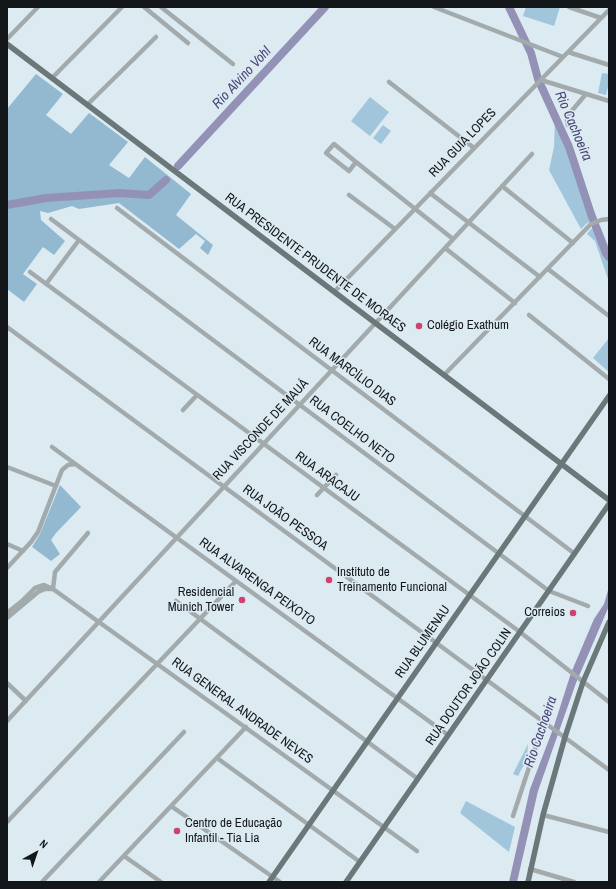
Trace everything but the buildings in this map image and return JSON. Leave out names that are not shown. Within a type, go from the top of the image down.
[{"type":"main road","name":"RUA PRESIDENTE PRUDENTE DE MORAES","points":[[7,44],[609,500]]},
{"type":"main road","name":"RUA BLUMENAU","points":[[269,882],[609,396]]},
{"type":"main road","name":"RUA DOUTOR JOÃO COLIN","points":[[346,882],[609,504]]},
{"type":"main road","points":[[528,882],[562,736],[581,680],[609,622]]},
{"type":"street","points":[[7,38],[38,7]]},
{"type":"street","points":[[52,78],[122,7]]},
{"type":"street","points":[[144,7],[188,43]]},
{"type":"street","points":[[162,7],[232,64]]},
{"type":"street","points":[[434,7],[563,57]]},
{"type":"street","points":[[569,7],[601,18]]},
{"type":"street","name":"RUA GUIA LOPES","points":[[334,292],[609,10]]},
{"type":"street","points":[[87,105],[156,36]]},
{"type":"street","points":[[568,52],[609,65]]},
{"type":"street","points":[[539,81],[609,101]]},
{"type":"street","points":[[389,82],[474,148]]},
{"type":"street","points":[[568,126],[567,120],[570,113],[586,94]]},
{"type":"street","points":[[356,162],[349,171],[326,153],[334,144],[453,239]]},
{"type":"street","name":"RUA VISCONDE DE MAUÁ","points":[[7,721],[532,154]]},
{"type":"street","points":[[502,186],[573,243]]},
{"type":"street","points":[[430,193],[540,277]]},
{"type":"street","points":[[349,195],[395,229]]},
{"type":"street","name":"RUA MARCÍLIO DIAS","points":[[117,208],[575,554]]},
{"type":"street","name":"RUA COELHO NETO","points":[[51,219],[548,591],[588,606]]},
{"type":"street","points":[[444,375],[595,222],[609,219]]},
{"type":"street","points":[[46,284],[79,240]]},
{"type":"street","points":[[445,248],[515,303]]},
{"type":"street","points":[[548,269],[609,316]]},
{"type":"street","name":"RUA ARACAJU","points":[[30,272],[520,632],[609,702]]},
{"type":"street","points":[[529,315],[609,378]]},
{"type":"street","name":"RUA JOÃO PESSOA","points":[[7,327],[609,770]]},
{"type":"street","points":[[183,410],[197,395]]},
{"type":"street","name":"RUA ALVARENGA PEIXOTO","points":[[52,447],[448,735]]},
{"type":"street","points":[[7,568],[38,532],[64,467],[75,464]]},
{"type":"street","points":[[7,467],[56,486]]},
{"type":"street","points":[[317,495],[336,475]]},
{"type":"street","points":[[53,589],[55,572],[88,533]]},
{"type":"street","points":[[7,544],[23,550]]},
{"type":"street","points":[[7,822],[236,581]]},
{"type":"street","points":[[7,613],[35,588],[44,585],[53,589]]},
{"type":"street","points":[[7,618],[38,592],[45,589],[53,589]]},
{"type":"street","name":"RUA GENERAL ANDRADE NEVES","points":[[53,589],[417,851]]},
{"type":"street","points":[[176,601],[418,779]]},
{"type":"street","points":[[8,684],[26,700]]},
{"type":"street","points":[[513,816],[544,722]]},
{"type":"street","points":[[99,882],[246,727]]},
{"type":"street","points":[[42,882],[184,732]]},
{"type":"street","points":[[217,758],[360,862]]},
{"type":"street","points":[[171,806],[280,882]]},
{"type":"street","points":[[543,815],[609,832]]},
{"type":"street","points":[[124,856],[161,882]]},
{"type":"street","points":[[530,869],[574,882]]},
{"type":"shaded area","points":[[526,7],[560,7],[554,26],[523,16]]},
{"type":"shaded area","points":[[602,73],[609,74],[609,83],[606,95],[598,93]]},
{"type":"shaded area","points":[[36,74],[63,94],[46,115],[71,134],[89,113],[128,142],[109,165],[129,178],[145,157],[191,194],[176,215],[213,245],[208,255],[200,248],[205,241],[196,234],[179,249],[119,203],[79,209],[72,206],[48,213],[40,211],[41,220],[65,241],[54,255],[43,247],[23,274],[37,284],[24,302],[7,289],[7,109]]},
{"type":"shaded area","points":[[370,97],[389,112],[370,136],[351,121]]},
{"type":"shaded area","points":[[555,120],[561,137],[572,157],[575,174],[578,176],[579,181],[585,188],[587,206],[591,216],[591,221],[581,229],[549,170],[554,147]]},
{"type":"shaded area","points":[[383,125],[391,131],[381,144],[373,138]]},
{"type":"shaded area","points":[[600,226],[609,248],[609,282],[595,241],[587,234],[591,229]]},
{"type":"shaded area","points":[[609,338],[609,372],[593,358]]},
{"type":"shaded area","points":[[60,485],[81,507],[51,540],[60,554],[51,561],[32,547],[40,534]]},
{"type":"shaded area","points":[[609,587],[609,606],[576,683],[538,791],[517,882],[509,882],[530,789],[553,729],[571,673],[594,619],[604,604]]},
{"type":"shaded area","points":[[528,744],[527,759],[518,776],[513,774]]},
{"type":"shaded area","points":[[466,801],[515,827],[509,852],[460,813]]},
{"type":"waterway","name":"Rio Alvino Vohl","points":[[178,166],[325,7]]},
{"type":"waterway","name":"Rio Cachoeira","points":[[509,7],[531,53],[538,79],[569,147],[591,214],[606,253],[609,257]]},
{"type":"waterway","name":"Rio Alvino Vohl","points":[[7,205],[46,198],[119,193],[149,195],[166,180]]},
{"type":"place","name":"Colégio Exathum","points":[[419,326]]},
{"type":"place","name":"Instituto de Treinamento Funcional","points":[[329,580]]},
{"type":"place","name":"Residencial Munich Tower","points":[[242,600]]},
{"type":"place","name":"Correios","points":[[573,613]]},
{"type":"place","name":"Centro de Educação Infantil - Tia Lia","points":[[177,831]]}]
